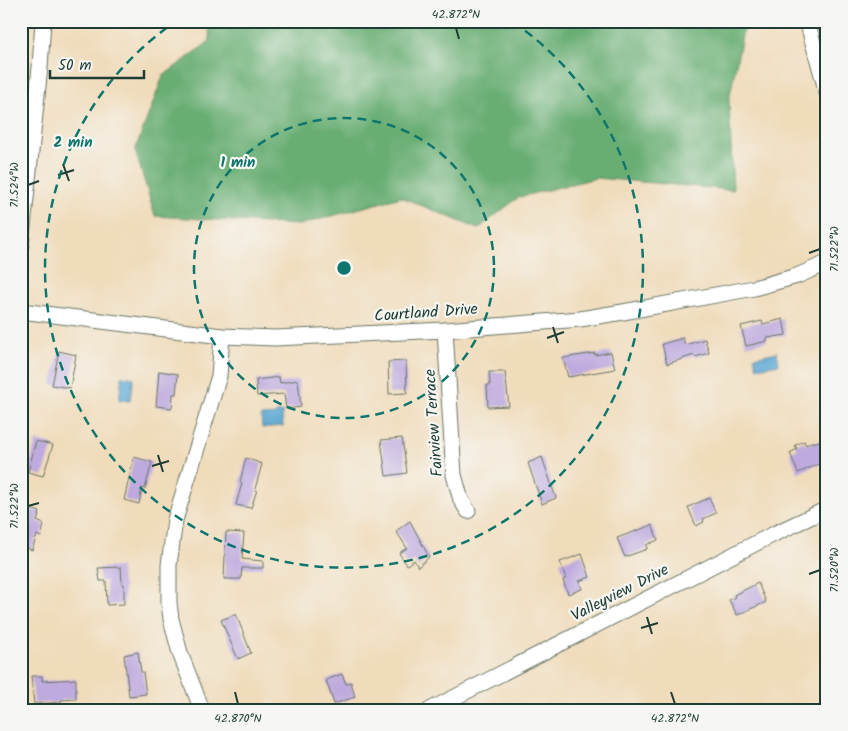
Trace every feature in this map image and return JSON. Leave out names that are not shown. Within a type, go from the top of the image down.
[{"type":"street","points":[[21,245],[40,67],[43,21]]},
{"type":"street","points":[[807,21],[827,93]]},
{"type":"street","name":"Courtland Drive","points":[[21,311],[222,336],[275,338],[444,330],[563,321],[623,312],[754,288],[797,276],[827,263]]},
{"type":"street","name":"Fairview Terrace","points":[[444,330],[454,475],[462,500],[468,511]]},
{"type":"street","points":[[202,710],[180,653],[171,619],[168,603],[169,565],[175,520],[219,376],[222,336]]},
{"type":"street","name":"Valleyview Drive","points":[[430,710],[774,534],[827,509]]},
{"type":"green space","points":[[208,21],[745,21],[729,100],[733,190],[596,178],[519,197],[478,229],[401,197],[299,225],[155,216],[135,150],[163,76],[210,41]]},
{"type":"water","points":[[777,352],[779,364],[757,368],[754,357]]},
{"type":"water","points":[[122,376],[134,378],[130,401],[119,400]]},
{"type":"water","points":[[282,412],[283,426],[262,428],[261,416],[276,415],[276,413]]},
{"type":"building","points":[[783,319],[786,335],[767,338],[767,341],[746,346],[741,326],[762,321],[763,324]]},
{"type":"building","points":[[683,338],[685,345],[705,339],[709,353],[695,357],[694,355],[667,364],[662,344]]},
{"type":"building","points":[[59,351],[76,355],[70,388],[52,385]]},
{"type":"building","points":[[611,352],[615,369],[568,377],[563,358]]},
{"type":"building","points":[[406,361],[407,393],[389,394],[388,362]]},
{"type":"building","points":[[159,371],[178,374],[176,394],[173,394],[172,408],[156,406]]},
{"type":"building","points":[[489,372],[505,372],[509,406],[488,407],[487,385],[490,385]]},
{"type":"building","points":[[279,377],[280,383],[298,380],[301,407],[286,409],[284,394],[257,396],[256,380]]},
{"type":"building","points":[[402,438],[407,473],[386,476],[381,440]]},
{"type":"building","points":[[827,438],[827,457],[822,460],[823,462],[798,473],[790,453],[797,449],[795,445],[804,441],[806,445]]},
{"type":"building","points":[[36,441],[53,445],[43,476],[28,472]]},
{"type":"building","points":[[134,457],[152,462],[145,489],[142,488],[139,504],[124,500]]},
{"type":"building","points":[[542,457],[556,498],[542,504],[528,463]]},
{"type":"building","points":[[246,458],[262,464],[251,508],[236,505]]},
{"type":"building","points":[[709,498],[716,513],[703,519],[704,522],[696,526],[688,507]]},
{"type":"building","points":[[26,507],[40,512],[37,521],[44,524],[41,537],[37,535],[32,550],[21,545],[21,523]]},
{"type":"building","points":[[410,521],[429,557],[418,567],[414,560],[407,565],[399,553],[407,548],[396,531]]},
{"type":"building","points":[[652,525],[658,540],[646,545],[647,549],[625,557],[617,538]]},
{"type":"building","points":[[226,532],[244,533],[242,559],[263,561],[263,568],[242,568],[241,579],[224,579]]},
{"type":"building","points":[[582,554],[590,577],[579,581],[582,589],[568,594],[563,580],[566,578],[560,562]]},
{"type":"building","points":[[121,567],[122,584],[124,584],[124,604],[107,605],[106,581],[100,581],[98,568]]},
{"type":"building","points":[[758,583],[766,602],[737,615],[729,600],[735,597],[734,595]]},
{"type":"building","points":[[236,614],[251,653],[238,659],[221,620]]},
{"type":"building","points":[[138,652],[146,694],[129,696],[124,655]]},
{"type":"building","points":[[342,674],[346,684],[351,682],[355,697],[334,704],[326,680]]},
{"type":"building","points":[[31,676],[42,676],[42,681],[76,679],[76,699],[34,704]]}]
